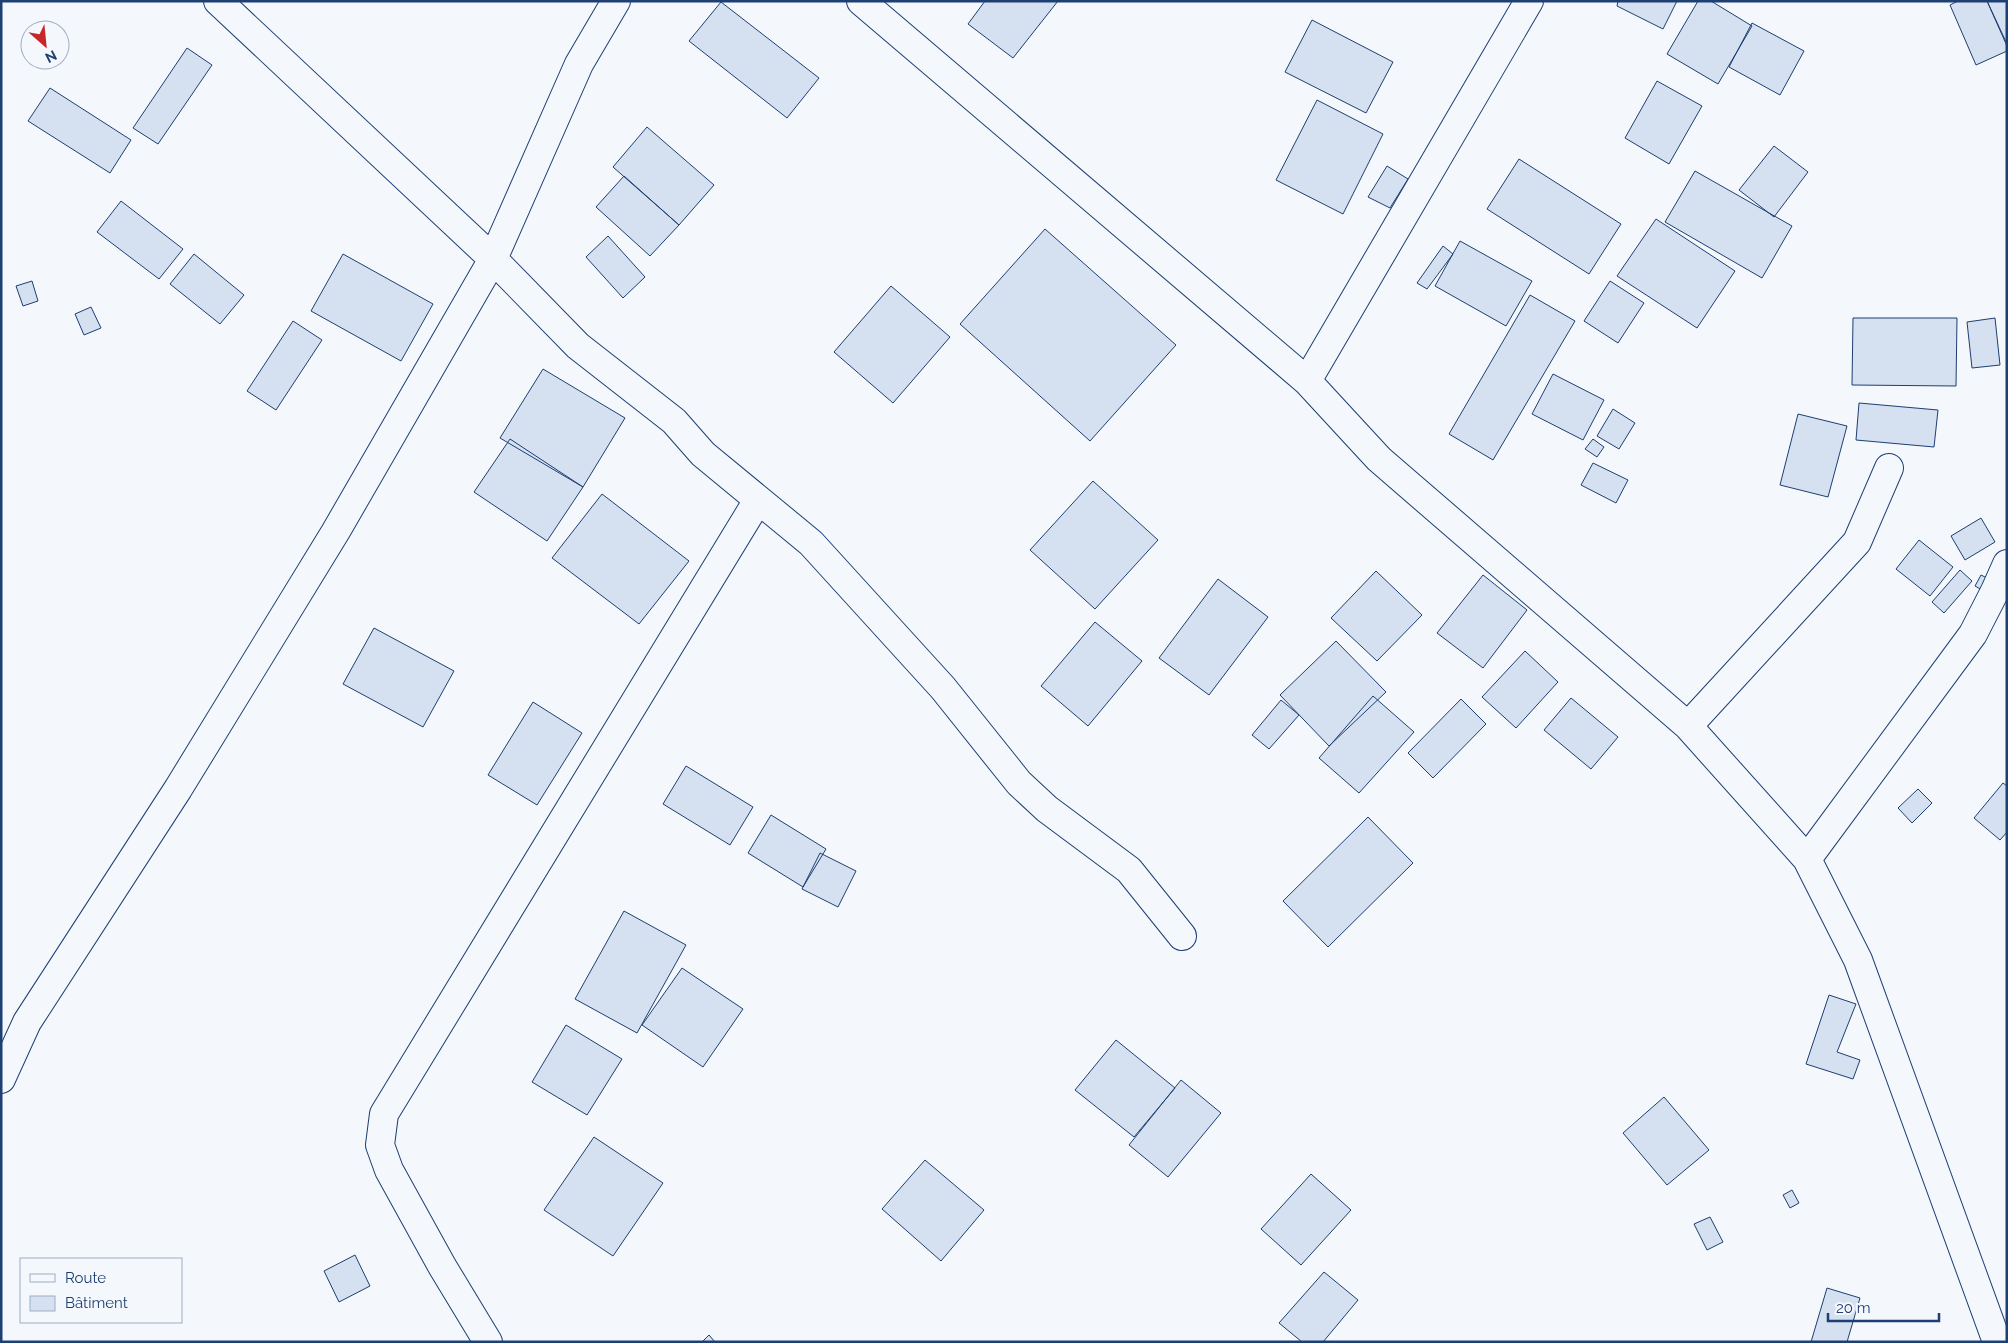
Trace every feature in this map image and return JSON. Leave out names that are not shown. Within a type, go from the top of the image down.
[{"type":"street","points":[[218,1],[492,259],[578,346],[674,422],[702,454],[811,543],[943,688],[1019,783],[1048,809],[1129,870],[1182,936]]},
{"type":"street","points":[[1,1079],[27,1022],[178,789],[336,531],[492,259],[579,64],[616,1]]},
{"type":"street","points":[[861,1],[1308,381],[1379,459],[1688,726],[1807,860],[1858,960],[1998,1342]]},
{"type":"street","points":[[1308,381],[1529,1]]},
{"type":"street","points":[[1688,726],[1856,542],[1888,468]]},
{"type":"street","points":[[488,1342],[442,1266],[389,1170],[380,1145],[384,1114],[758,500]]},
{"type":"street","points":[[1807,860],[1973,634],[1996,591],[2007,564]]},
{"type":"building","points":[[985,1],[1058,1],[1013,58],[968,24]]},
{"type":"building","points":[[1618,1],[1677,1],[1663,29],[1617,6]]},
{"type":"building","points":[[1698,1],[1711,1],[1752,26],[1718,84],[1667,54]]},
{"type":"building","points":[[1958,1],[1987,1],[2007,46],[2007,51],[1976,65],[1950,5]]},
{"type":"building","points":[[1987,1],[2007,1],[2007,44]]},
{"type":"building","points":[[721,2],[819,78],[787,118],[689,41]]},
{"type":"building","points":[[1312,20],[1393,62],[1366,113],[1285,72]]},
{"type":"building","points":[[1752,23],[1804,51],[1780,95],[1729,67]]},
{"type":"building","points":[[187,48],[212,65],[158,144],[133,128]]},
{"type":"building","points":[[1657,81],[1702,106],[1669,164],[1625,138]]},
{"type":"building","points":[[50,88],[131,140],[110,173],[28,121]]},
{"type":"building","points":[[1317,100],[1383,134],[1343,214],[1276,180]]},
{"type":"building","points":[[647,127],[714,185],[679,225],[613,167]]},
{"type":"building","points":[[1774,146],[1808,172],[1774,217],[1739,190]]},
{"type":"building","points":[[1519,159],[1621,224],[1589,274],[1487,209]]},
{"type":"building","points":[[1387,166],[1408,179],[1390,208],[1368,197]]},
{"type":"building","points":[[1695,171],[1792,226],[1762,278],[1665,222]]},
{"type":"building","points":[[624,176],[679,225],[650,256],[596,207]]},
{"type":"building","points":[[121,201],[183,249],[159,279],[97,232]]},
{"type":"building","points":[[1656,219],[1735,271],[1697,328],[1617,276]]},
{"type":"building","points":[[1045,229],[1176,345],[1090,441],[960,324]]},
{"type":"building","points":[[608,236],[645,277],[623,298],[586,257]]},
{"type":"building","points":[[1460,241],[1532,281],[1506,326],[1435,286]]},
{"type":"building","points":[[1443,246],[1453,254],[1427,289],[1417,283]]},
{"type":"building","points":[[194,254],[244,295],[220,324],[170,284]]},
{"type":"building","points":[[343,254],[433,304],[401,361],[311,311]]},
{"type":"building","points":[[32,281],[38,301],[23,306],[16,286]]},
{"type":"building","points":[[1610,281],[1644,303],[1618,343],[1584,321]]},
{"type":"building","points":[[891,286],[950,337],[893,403],[834,352]]},
{"type":"building","points":[[1530,295],[1575,321],[1493,460],[1449,434]]},
{"type":"building","points":[[91,307],[101,328],[84,335],[75,314]]},
{"type":"building","points":[[1853,318],[1957,318],[1956,386],[1852,385]]},
{"type":"building","points":[[1995,318],[2000,365],[1972,368],[1967,322]]},
{"type":"building","points":[[293,321],[322,340],[276,410],[247,391]]},
{"type":"building","points":[[543,369],[625,418],[583,487],[500,438]]},
{"type":"building","points":[[1553,374],[1604,400],[1583,440],[1532,414]]},
{"type":"building","points":[[1859,403],[1938,410],[1934,447],[1856,440]]},
{"type":"building","points":[[1613,409],[1635,423],[1619,449],[1597,436]]},
{"type":"building","points":[[1798,414],[1847,426],[1828,497],[1780,485]]},
{"type":"building","points":[[510,439],[583,487],[547,541],[474,492]]},
{"type":"building","points":[[1593,439],[1604,447],[1597,457],[1585,449]]},
{"type":"building","points":[[1593,463],[1628,480],[1616,503],[1581,485]]},
{"type":"building","points":[[1093,481],[1158,540],[1095,609],[1030,550]]},
{"type":"building","points":[[602,494],[689,561],[639,624],[552,558]]},
{"type":"building","points":[[1981,518],[1995,542],[1965,560],[1951,536]]},
{"type":"building","points":[[1919,540],[1953,567],[1930,596],[1896,569]]},
{"type":"building","points":[[1960,570],[1972,581],[1944,613],[1932,602]]},
{"type":"building","points":[[1376,571],[1422,615],[1377,661],[1331,618]]},
{"type":"building","points":[[1483,575],[1527,610],[1483,668],[1437,633]]},
{"type":"building","points":[[1981,575],[1997,583],[1991,595],[1975,586]]},
{"type":"building","points":[[1218,579],[1268,617],[1209,695],[1159,658]]},
{"type":"building","points":[[1095,622],[1142,661],[1088,726],[1041,686]]},
{"type":"building","points":[[374,628],[454,671],[423,727],[343,684]]},
{"type":"building","points":[[1336,641],[1386,692],[1329,746],[1280,695]]},
{"type":"building","points":[[1525,651],[1558,682],[1516,728],[1482,697]]},
{"type":"building","points":[[1373,696],[1414,732],[1359,793],[1319,758]]},
{"type":"building","points":[[1571,698],[1618,737],[1591,769],[1544,730]]},
{"type":"building","points":[[1461,699],[1486,724],[1433,778],[1408,753]]},
{"type":"building","points":[[1281,700],[1299,715],[1269,749],[1252,735]]},
{"type":"building","points":[[533,702],[582,733],[537,805],[488,775]]},
{"type":"building","points":[[686,766],[753,807],[730,845],[663,804]]},
{"type":"building","points":[[2003,783],[2007,786],[2007,832],[2000,840],[1974,818]]},
{"type":"building","points":[[1918,789],[1932,803],[1912,823],[1898,808]]},
{"type":"building","points":[[771,815],[826,849],[803,887],[748,853]]},
{"type":"building","points":[[1368,817],[1413,863],[1328,947],[1283,901]]},
{"type":"building","points":[[820,853],[856,871],[838,907],[802,889]]},
{"type":"building","points":[[624,911],[686,945],[637,1033],[575,999]]},
{"type":"building","points":[[682,968],[743,1009],[703,1067],[642,1025]]},
{"type":"building","points":[[1829,995],[1856,1004],[1837,1052],[1860,1060],[1853,1079],[1806,1064]]},
{"type":"building","points":[[566,1025],[622,1059],[587,1115],[532,1082]]},
{"type":"building","points":[[1116,1040],[1175,1088],[1134,1137],[1075,1090]]},
{"type":"building","points":[[1181,1080],[1221,1113],[1168,1177],[1129,1145]]},
{"type":"building","points":[[1664,1097],[1709,1150],[1667,1185],[1623,1133]]},
{"type":"building","points":[[594,1137],[663,1183],[613,1256],[544,1210]]},
{"type":"building","points":[[925,1160],[984,1210],[941,1261],[882,1209]]},
{"type":"building","points":[[1311,1174],[1351,1210],[1301,1265],[1261,1229]]},
{"type":"building","points":[[1792,1190],[1799,1203],[1790,1208],[1783,1195]]},
{"type":"building","points":[[1710,1217],[1723,1242],[1707,1250],[1694,1224]]},
{"type":"building","points":[[355,1255],[370,1286],[339,1302],[324,1271]]},
{"type":"building","points":[[1324,1272],[1358,1300],[1323,1342],[1302,1342],[1279,1323]]},
{"type":"building","points":[[1827,1288],[1860,1298],[1847,1342],[1811,1342]]},
{"type":"building","points":[[709,1335],[715,1342],[702,1342]]}]
